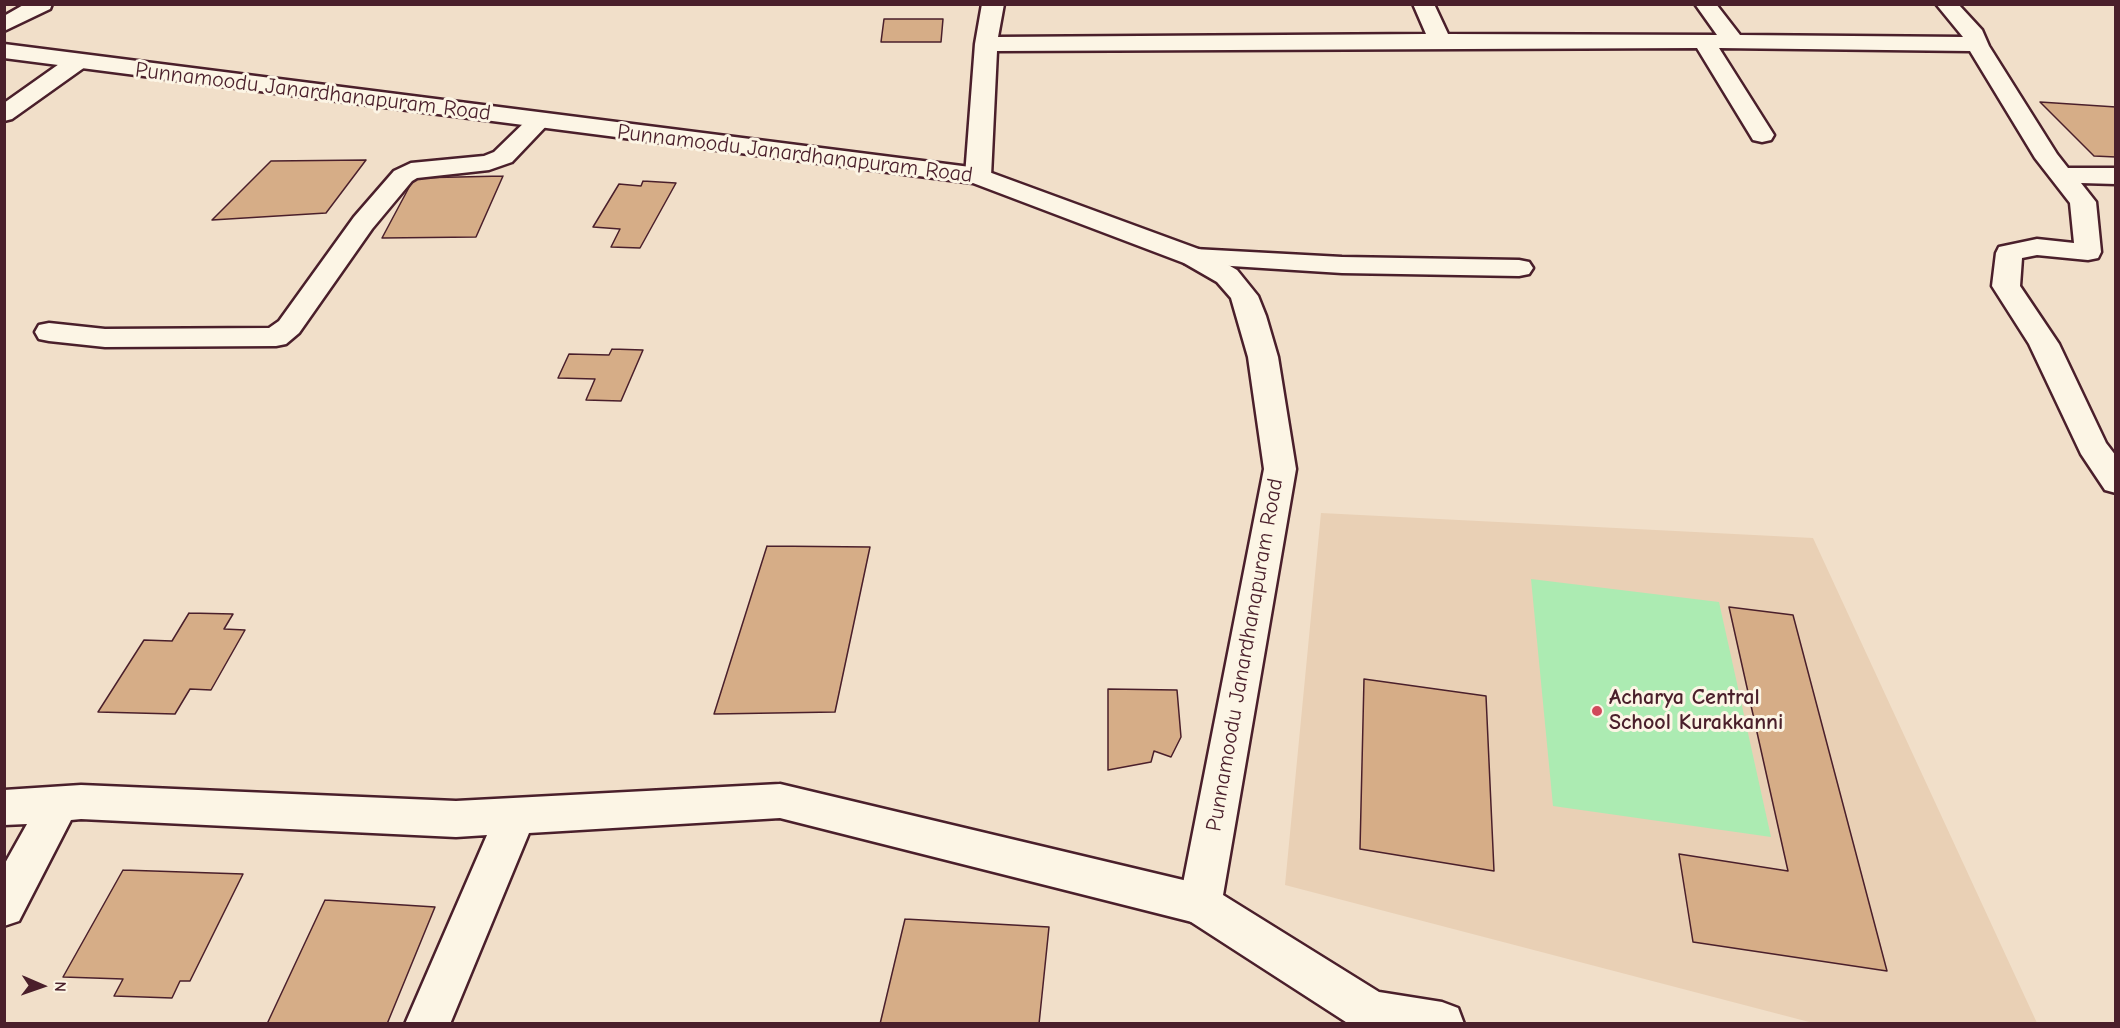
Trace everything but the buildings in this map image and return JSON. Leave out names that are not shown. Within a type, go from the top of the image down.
[{"type":"street","points":[[4,25],[42,4]]},
{"type":"street","points":[[978,176],[986,44],[993,4]]},
{"type":"street","points":[[1423,4],[1440,41]]},
{"type":"street","points":[[1705,4],[1733,41]]},
{"type":"street","points":[[1946,4],[1971,30],[1978,46],[2047,158],[2083,202],[2088,252],[2037,248],[2009,253],[2006,286],[2044,344],[2092,446],[2115,482]]},
{"type":"street","points":[[1704,41],[1762,135]]},
{"type":"street","points":[[986,44],[1733,41],[1959,43],[1978,46]]},
{"type":"street","name":"Punnamoodu Janardhanapuram Road","points":[[4,51],[978,176],[1194,257],[1227,276],[1244,296],[1252,316],[1263,357],[1280,469],[1200,904]]},
{"type":"street","points":[[4,114],[76,62]]},
{"type":"street","points":[[49,332],[99,338],[276,337],[289,327],[363,223],[403,176],[411,171],[496,160],[503,157],[539,121]]},
{"type":"street","points":[[2060,174],[2115,176]]},
{"type":"street","points":[[1194,257],[1341,265],[1519,268]]},
{"type":"street","points":[[4,808],[81,802],[456,819],[780,801],[1200,904],[1372,1013],[1442,1023]]},
{"type":"street","points":[[4,907],[59,804]]},
{"type":"street","points":[[427,1023],[516,815]]},
{"type":"shaded area","name":"Acharya Central School Kurakkanni","points":[[1321,513],[1813,538],[2037,1023],[1813,1023],[1285,885]]},
{"type":"green space","points":[[1531,579],[1719,602],[1771,837],[1553,806]]},
{"type":"place","name":"Acharya Central School Kurakkanni","points":[[1597,711]]}]
